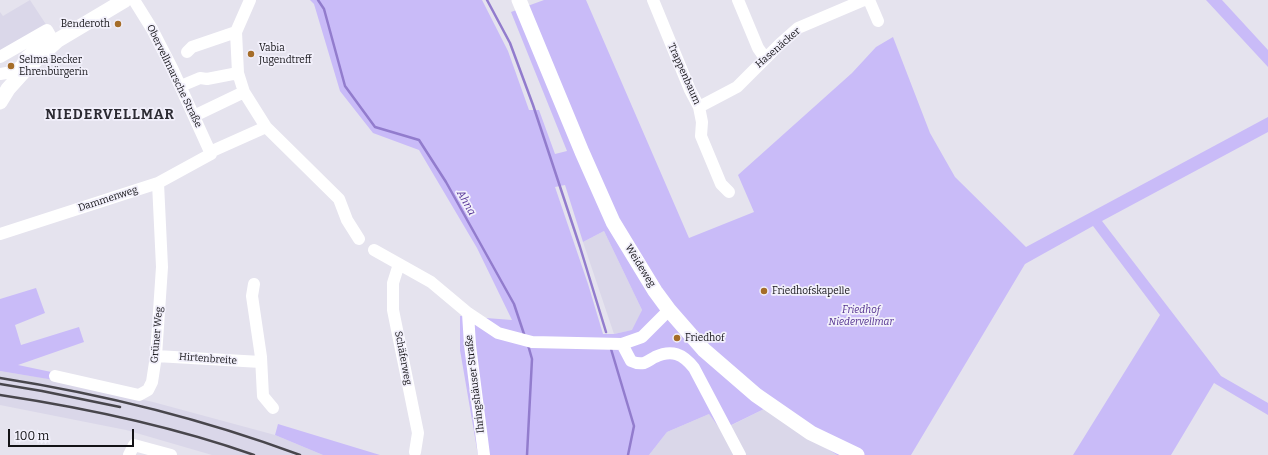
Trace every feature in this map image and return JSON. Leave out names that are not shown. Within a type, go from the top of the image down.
[{"type":"main road","points":[[0,102],[4,86],[26,69],[58,40],[125,0]]},
{"type":"main road","name":"Weideweg","points":[[519,0],[576,138],[613,222],[655,291],[669,310],[704,350],[756,395],[840,452],[857,455]]},
{"type":"street","name":"Obervellmarsche Straße","points":[[134,0],[152,29],[181,86],[211,153]]},
{"type":"street","points":[[250,0],[236,32],[238,73],[244,92],[266,127],[339,199],[347,220],[359,239]]},
{"type":"street","name":"Trappenbaum","points":[[653,0],[690,90],[699,107],[702,122],[701,136],[721,184],[729,192]]},
{"type":"street","points":[[738,0],[758,48],[765,58]]},
{"type":"street","name":"Hasenäcker","points":[[699,107],[737,87],[765,58],[798,28],[864,0]]},
{"type":"street","points":[[870,0],[878,22]]},
{"type":"street","points":[[0,57],[47,30],[51,37],[26,57],[21,66],[12,72],[0,74]]},
{"type":"street","points":[[187,52],[192,47],[236,32]]},
{"type":"street","points":[[181,86],[200,78],[207,79],[238,73]]},
{"type":"street","points":[[194,116],[244,92]]},
{"type":"street","name":"Dammenweg","points":[[0,234],[158,183],[211,153],[266,127]]},
{"type":"street","name":"Grüner Weg","points":[[55,376],[139,395],[148,390],[152,382],[156,356],[162,267],[158,183]]},
{"type":"street","name":"Ihringshäuser Straße","points":[[374,250],[431,282],[468,313],[498,333],[526,341],[622,344],[642,337],[669,310]]},
{"type":"street","name":"Schäferweg","points":[[399,264],[393,283],[393,310],[418,433],[415,452]]},
{"type":"street","points":[[254,284],[252,296],[261,362],[263,396],[273,408]]},
{"type":"street","name":"Ihringshäuser Straße","points":[[468,313],[470,345],[484,455]]},
{"type":"street","points":[[622,344],[631,361],[638,364],[644,363],[656,356],[669,352],[678,354],[687,359],[694,368],[740,455]]},
{"type":"street","name":"Hirtenbreite","points":[[156,356],[261,362]]},
{"type":"street","points":[[131,450],[169,455]]},
{"type":"shaded area","points":[[30,0],[49,29],[0,57],[0,12],[3,16]]},
{"type":"shaded area","points":[[604,231],[642,310],[633,330],[614,334],[583,242]]},
{"type":"shaded area","points":[[0,371],[44,378],[153,402],[275,435],[323,455],[212,455],[126,430],[0,405]]},
{"type":"shaded area","points":[[764,409],[837,455],[649,455],[667,432],[709,414],[722,430]]},
{"type":"green space","name":"Friedhof Niedervellmar","points":[[310,0],[482,0],[508,51],[529,110],[539,110],[555,154],[567,151],[511,12],[544,0],[586,0],[689,238],[754,212],[738,175],[852,73],[876,47],[893,37],[930,133],[955,177],[1026,247],[1268,117],[1268,132],[1102,221],[1221,376],[1268,403],[1268,415],[1214,383],[1171,455],[1073,455],[1160,315],[1093,226],[1025,264],[911,455],[837,455],[764,409],[721,430],[709,414],[667,432],[649,455],[478,455],[460,350],[460,316],[512,320],[477,248],[419,150],[373,133],[340,91],[314,4]],"holes":[[[565,185],[583,242],[604,231],[642,310],[632,330],[614,334],[603,334],[588,284],[555,187]]]},
{"type":"green space","points":[[1206,0],[1222,0],[1268,50],[1268,67]]},
{"type":"green space","points":[[36,288],[45,313],[15,325],[21,345],[79,327],[84,342],[18,365],[56,373],[54,380],[0,371],[0,299]]},
{"type":"green space","points":[[278,424],[380,455],[323,455],[275,435]]},
{"type":"waterway","name":"Ahna","points":[[318,0],[324,9],[345,86],[375,127],[419,140],[446,182],[514,304],[525,337]]},
{"type":"waterway","points":[[487,0],[510,43],[533,105],[580,247],[606,332]]},
{"type":"waterway","name":"Ahna","points":[[527,455],[532,359],[528,345]]},
{"type":"waterway","points":[[611,349],[634,426],[628,455]]},
{"type":"railway","points":[[0,378],[38,384],[152,409],[227,430],[300,455]]},
{"type":"railway","points":[[0,384],[120,407]]},
{"type":"railway","points":[[0,395],[128,419],[192,435],[254,455]]},
{"type":"place","name":"Benderoth","points":[[118,24]]},
{"type":"place","name":"Vabia Jugendtreff","points":[[251,54]]},
{"type":"place","name":"Selma Becker Ehrenbürgerin","points":[[11,66]]},
{"type":"place","name":"Friedhofskapelle","points":[[764,291]]},
{"type":"place","name":"Friedhof","points":[[677,338]]},
{"type":"district","name":"NIEDERVELLMAR","points":[[110,115]]}]
